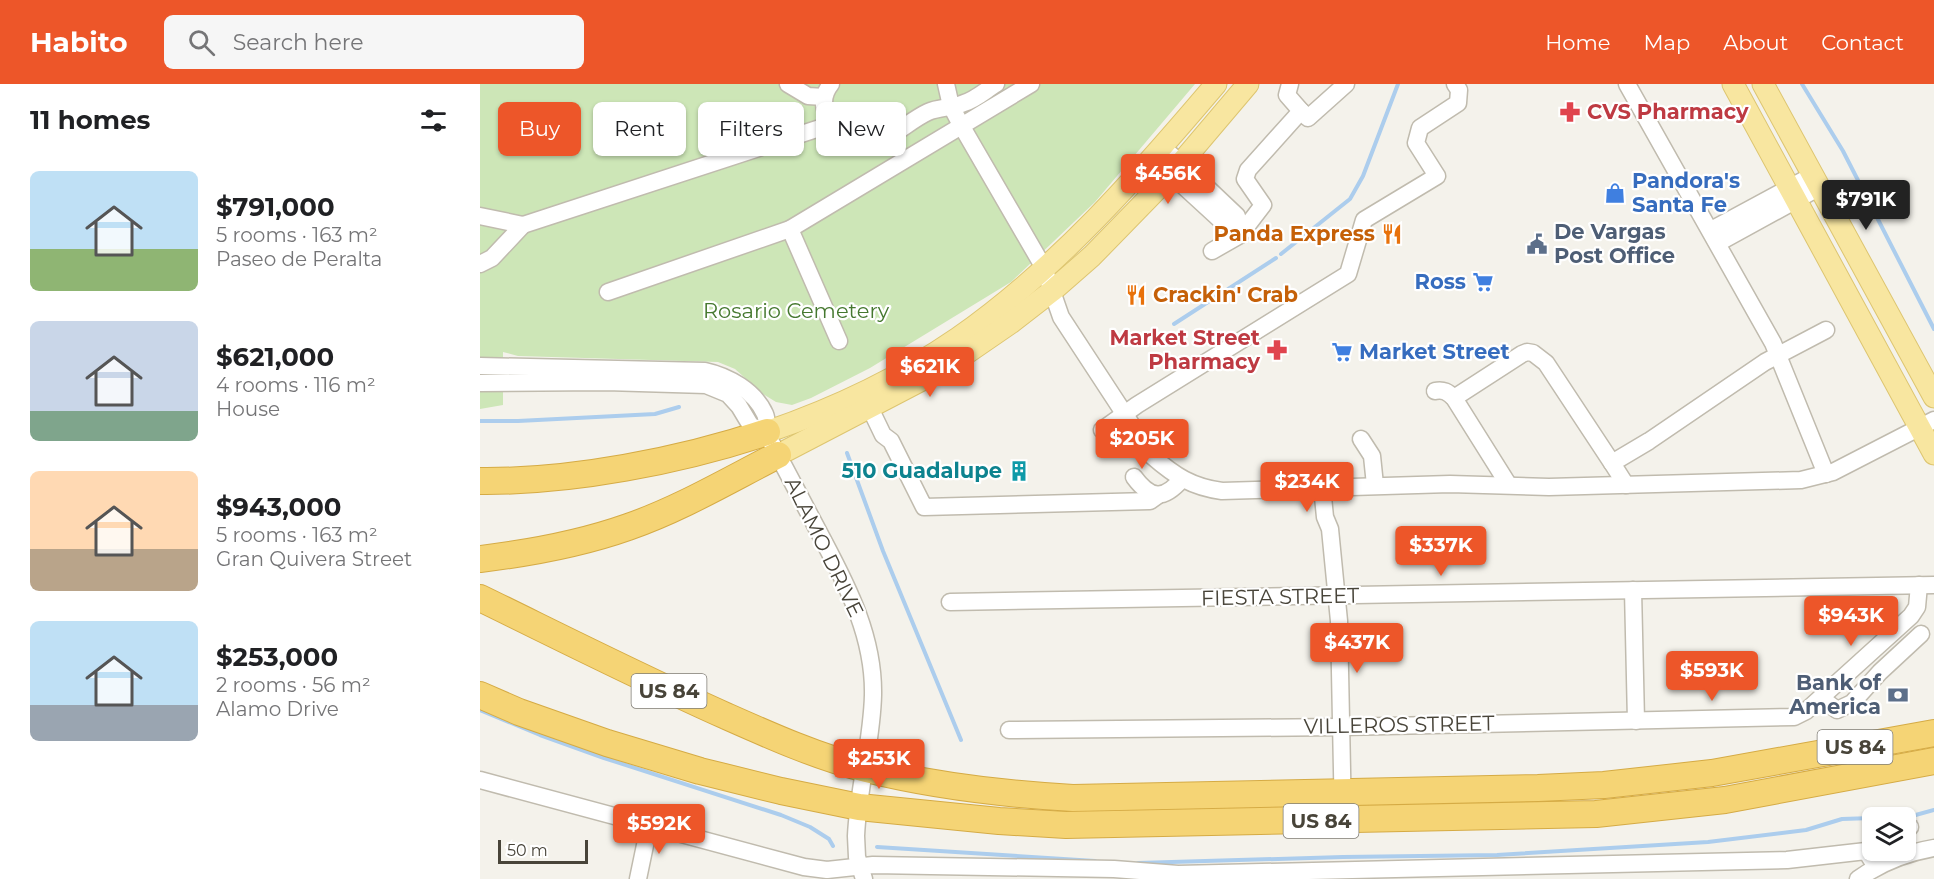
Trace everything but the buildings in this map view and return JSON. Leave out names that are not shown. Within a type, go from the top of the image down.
[{"type":"highway","points":[[480,481],[536,480],[636,465],[710,450],[772,444]]},
{"type":"highway","points":[[480,559],[563,546],[629,527],[672,508],[772,444]]},
{"type":"highway","name":"US 84","points":[[480,598],[665,689],[798,746],[865,768],[972,789],[1021,795],[1073,798],[1571,787],[1669,779],[1744,768],[1934,733]]},
{"type":"highway","name":"US 84","points":[[480,695],[519,712],[607,743],[700,771],[859,807],[999,821],[1066,825],[1551,816],[1626,812],[1751,795],[1934,761]]},
{"type":"highway","points":[[859,807],[885,794],[981,801],[1021,795]]},
{"type":"main road","points":[[772,444],[815,415],[890,378],[957,338],[1003,303],[1076,239],[1216,84]]},
{"type":"main road","points":[[772,444],[870,408],[945,368],[1012,322],[1092,256],[1176,169],[1248,84]]},
{"type":"main road","points":[[1733,84],[1793,194],[1927,424],[1934,454]]},
{"type":"main road","points":[[1763,84],[1934,398]]},
{"type":"street","points":[[788,84],[808,96],[827,90]]},
{"type":"street","points":[[946,84],[951,106],[961,125],[1044,268],[1061,317],[1152,456],[1171,473],[1195,485],[1222,491],[1375,485],[1508,484],[1549,487],[1785,481],[1826,474],[1927,424]]},
{"type":"street","points":[[906,126],[924,114],[964,104],[996,84]]},
{"type":"street","points":[[608,292],[790,229],[1030,84]]},
{"type":"street","points":[[1290,84],[1287,95],[1308,118],[1337,87]]},
{"type":"street","points":[[1102,430],[1348,274],[1364,220],[1437,176],[1416,143],[1420,129],[1458,103],[1459,90],[1455,84]]},
{"type":"street","points":[[1627,84],[1714,236],[1778,355],[1826,474]]},
{"type":"street","points":[[1212,251],[1240,235],[1263,205],[1245,179],[1248,170],[1301,111]]},
{"type":"street","points":[[480,264],[492,258],[523,225],[816,129]]},
{"type":"street","points":[[1157,152],[1176,169],[1226,225],[1240,235]]},
{"type":"street","points":[[1714,236],[1816,181]]},
{"type":"street","points":[[480,216],[523,225]]},
{"type":"street","points":[[790,229],[838,341]]},
{"type":"street","points":[[1612,463],[1778,355],[1826,330]]},
{"type":"street","points":[[1454,398],[1522,354],[1533,353],[1552,371],[1626,485]]},
{"type":"street","name":"ALAMO DRIVE","points":[[480,366],[696,370],[713,372],[733,381],[750,395],[765,415],[772,444],[842,577],[862,624],[871,666],[873,693],[856,843],[862,872]]},
{"type":"street","points":[[520,383],[521,366]]},
{"type":"street","points":[[480,383],[606,382],[706,385],[728,394],[752,426],[772,444]]},
{"type":"street","points":[[1435,391],[1441,390],[1454,398],[1508,484]]},
{"type":"street","points":[[870,408],[883,435],[891,441],[924,507],[1150,501],[1157,496],[1167,494],[1182,479]]},
{"type":"street","points":[[1361,440],[1372,456],[1375,485]]},
{"type":"street","points":[[1134,477],[1146,490],[1157,496]]},
{"type":"street","points":[[1328,487],[1325,518],[1330,529],[1337,596],[1343,820]]},
{"type":"street","points":[[1907,620],[1928,638],[1880,672],[1847,707],[1837,710],[1821,698],[1907,620],[1917,607],[1926,585]]},
{"type":"street","name":"FIESTA STREET","points":[[950,602],[1926,585]]},
{"type":"street","points":[[1633,590],[1636,721]]},
{"type":"street","name":"VILLEROS STREET","points":[[1009,730],[1341,727],[1789,718],[1802,714],[1821,698]]},
{"type":"street","points":[[480,780],[804,867],[862,872],[1114,869],[1178,874],[1786,860],[1866,851],[1876,867]]},
{"type":"street","points":[[638,879],[649,826]]},
{"type":"street","points":[[1858,879],[1876,867],[1906,854],[1934,848]]},
{"type":"street","points":[[1876,867],[1881,861]]},
{"type":"green space","name":"Rosario Cemetery","points":[[480,84],[1195,84],[1095,202],[1011,282],[870,368],[811,398],[792,405],[776,402],[763,394],[735,369],[718,362],[518,356],[503,352],[503,405],[480,409]]},
{"type":"waterway","points":[[1281,254],[1350,199],[1363,176],[1398,84]]},
{"type":"waterway","points":[[1802,84],[1843,151],[1934,329]]},
{"type":"waterway","points":[[1174,324],[1276,258]]},
{"type":"waterway","points":[[480,421],[655,414],[679,407]]},
{"type":"waterway","points":[[847,453],[883,551],[961,740]]},
{"type":"waterway","points":[[480,710],[604,758],[781,815],[810,827],[829,839],[833,846]]},
{"type":"waterway","points":[[1916,815],[1934,810]]},
{"type":"waterway","points":[[1138,863],[1497,855],[1708,842],[1806,830],[1842,819],[1862,818]]},
{"type":"waterway","points":[[877,847],[1095,861]]},
{"type":"place","name":"CVS Pharmacy","points":[[1570,112]]},
{"type":"place","name":"Pandora's Santa Fe","points":[[1615,193]]},
{"type":"place","name":"Panda Express","points":[[1392,234]]},
{"type":"place","name":"De Vargas Post Office","points":[[1537,244]]},
{"type":"place","name":"Ross","points":[[1483,282]]},
{"type":"place","name":"Crackin' Crab","points":[[1136,295]]},
{"type":"place","name":"Market Street Pharmacy","points":[[1277,350]]},
{"type":"place","name":"Market Street","points":[[1342,352]]},
{"type":"place","name":"510 Guadalupe","points":[[1019,471]]},
{"type":"place","name":"Bank of America","points":[[1898,695]]}]
